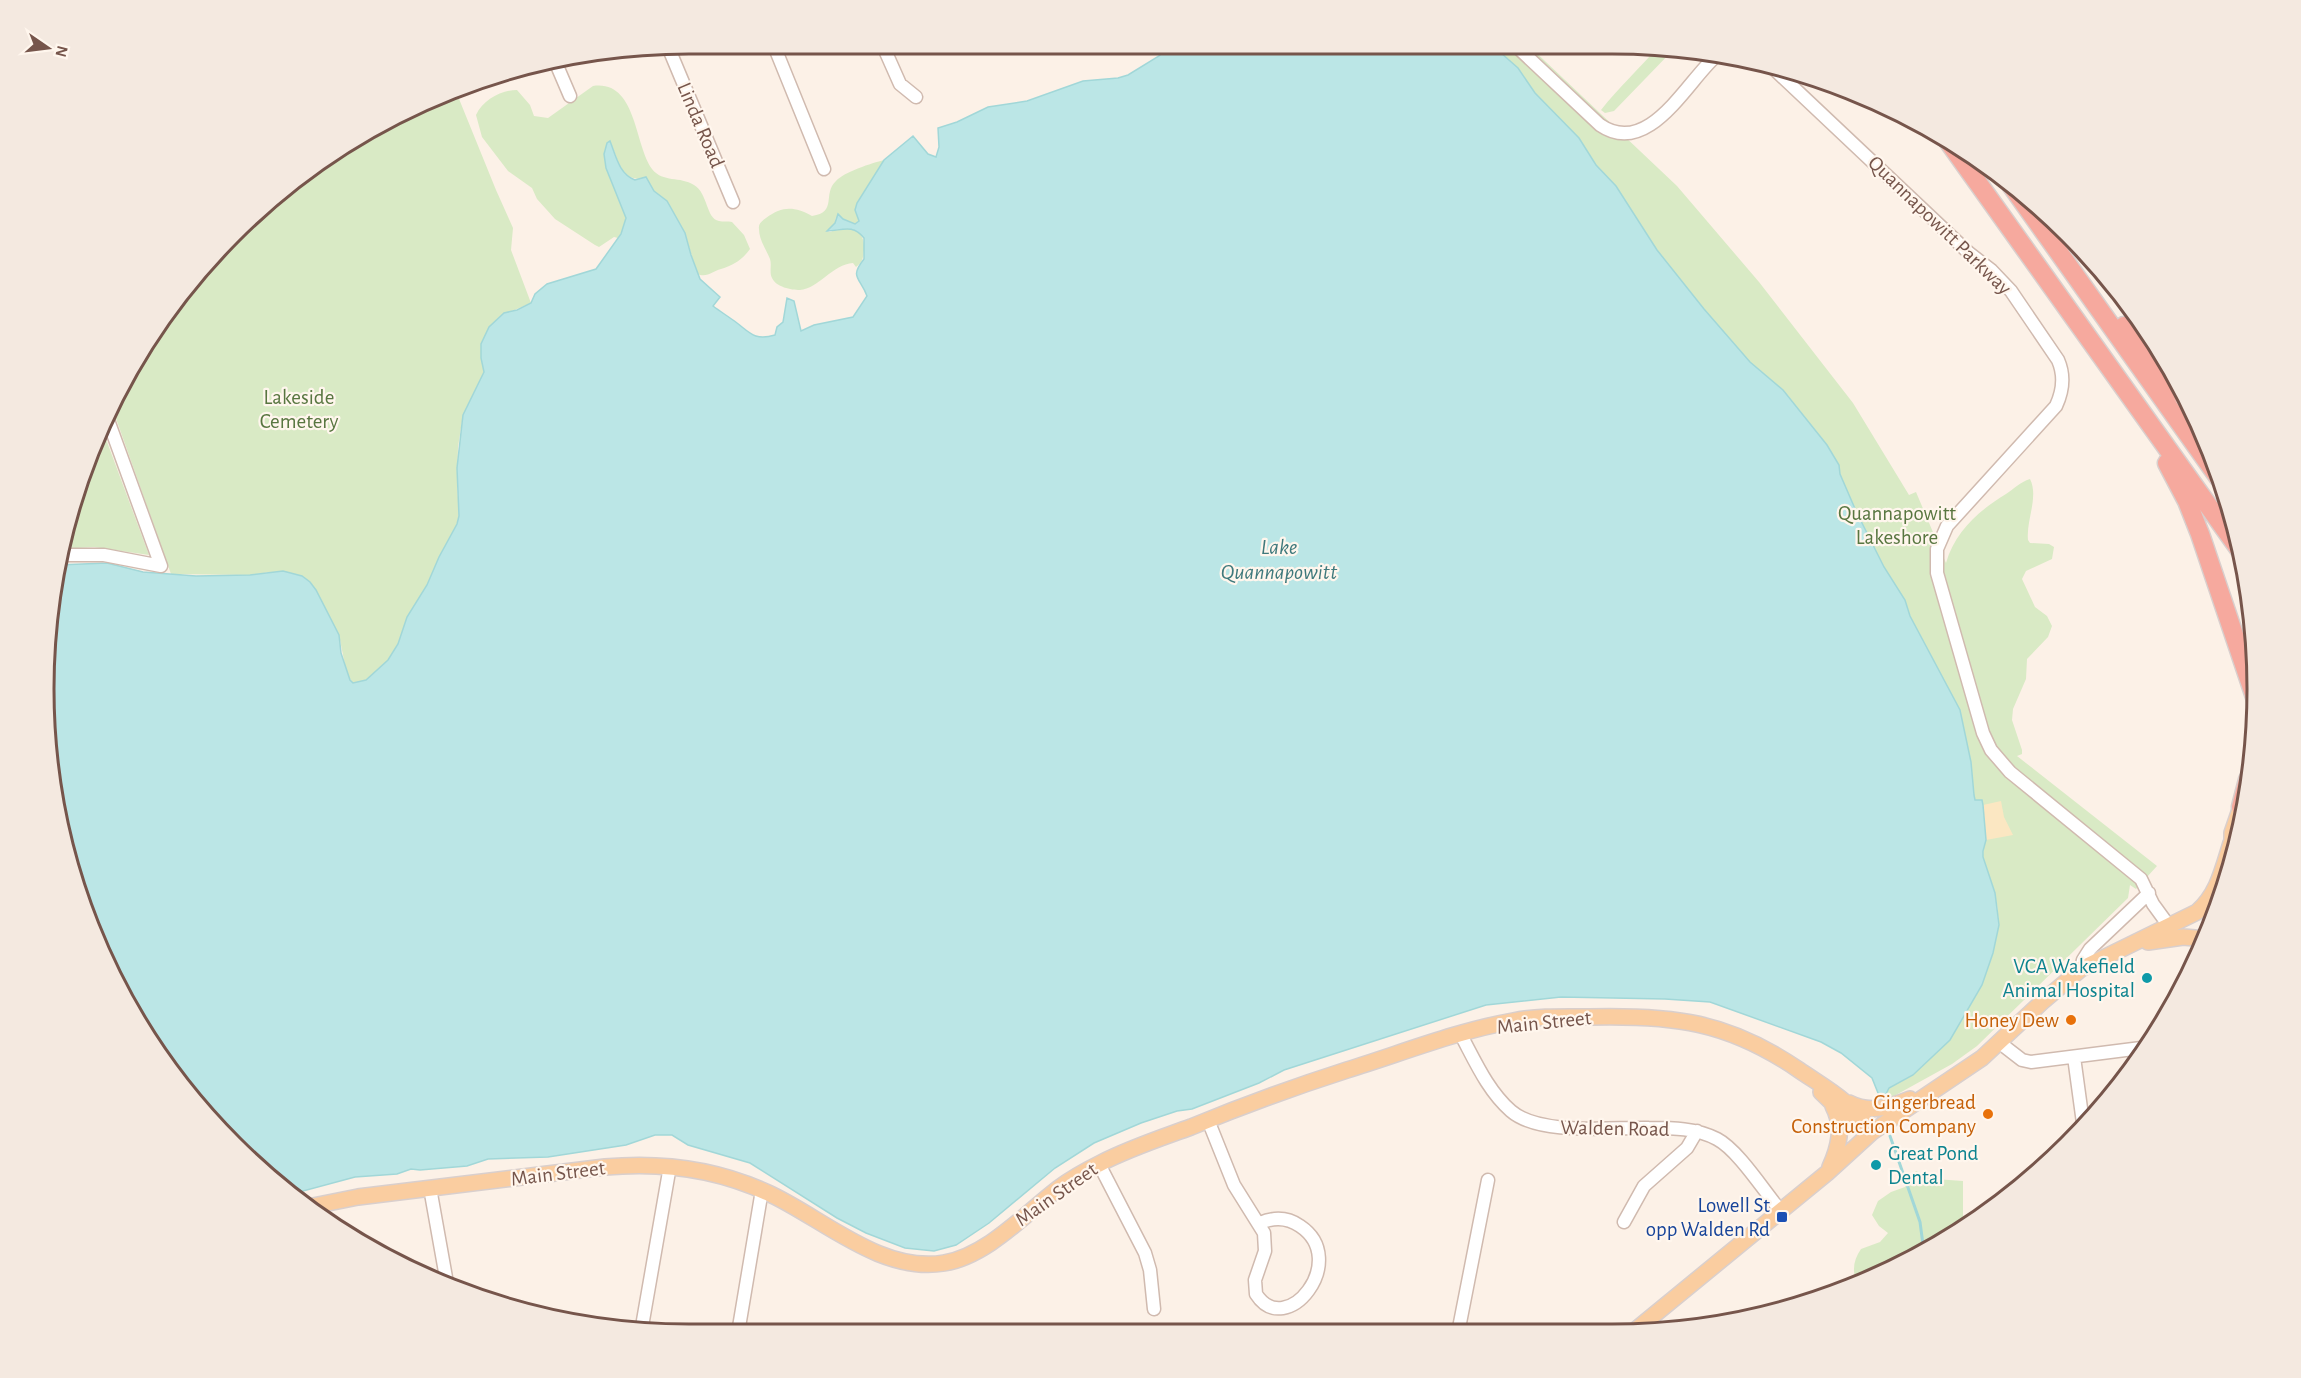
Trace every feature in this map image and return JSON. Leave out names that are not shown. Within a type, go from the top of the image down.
[{"type":"highway","points":[[1960,158],[2227,531]]},
{"type":"highway","points":[[2028,209],[2202,454]]},
{"type":"highway","points":[[2040,227],[2074,264],[2158,365]]},
{"type":"highway","points":[[2128,393],[2187,501],[2247,671]]},
{"type":"main road","points":[[1644,1323],[1827,1173],[1872,1131],[1965,1070],[2000,1043],[2080,969],[2193,915],[2207,902],[2213,892]]},
{"type":"main road","points":[[2128,946],[2168,939],[2196,938]]},
{"type":"main road","name":"Main Street","points":[[319,1205],[358,1197],[622,1166],[670,1166],[722,1176],[762,1190],[789,1203],[860,1246],[903,1260],[922,1264],[940,1264],[963,1258],[986,1245],[1060,1187],[1099,1164],[1318,1079],[1514,1020],[1539,1018],[1613,1016],[1670,1018],[1706,1025],[1742,1037],[1778,1055],[1849,1103],[1872,1131]]},
{"type":"main road","name":"Main Street","points":[[1802,1072],[1853,1123],[1872,1131]]},
{"type":"main road","points":[[1849,1103],[1862,1108],[1881,1109],[1945,1083]]},
{"type":"main road","points":[[1827,1173],[1840,1134],[1832,1104]]},
{"type":"street","name":"Linda Road","points":[[671,54],[733,202]]},
{"type":"street","points":[[777,54],[824,169]]},
{"type":"street","points":[[887,54],[900,84],[916,97]]},
{"type":"street","points":[[1525,54],[1600,125],[1623,133],[1637,132],[1654,123],[1711,62]]},
{"type":"street","points":[[558,68],[570,96]]},
{"type":"street","name":"Quannapowitt Parkway","points":[[1784,78],[1969,253],[1991,270],[2011,291],[2058,360],[2063,381],[2056,406],[1947,526],[1937,549],[1936,573],[1983,733],[1991,750],[2010,772],[2139,876],[2151,898],[2162,929]]},
{"type":"street","points":[[68,555],[104,555],[161,566],[111,427]]},
{"type":"street","points":[[2080,969],[2090,949],[2151,898]]},
{"type":"street","name":"Walden Road","points":[[1461,1035],[1497,1095],[1514,1113],[1531,1123],[1554,1127],[1656,1128],[1697,1131],[1716,1139],[1731,1150],[1780,1210]]},
{"type":"street","points":[[2000,1043],[2027,1062],[2135,1049]]},
{"type":"street","points":[[2074,1058],[2082,1116]]},
{"type":"street","points":[[1208,1120],[1234,1185],[1260,1223],[1264,1233],[1266,1246],[1255,1280],[1256,1294],[1268,1305],[1286,1307],[1300,1299],[1312,1286],[1317,1272],[1317,1252],[1306,1231],[1291,1221],[1277,1218],[1260,1223]]},
{"type":"street","points":[[1624,1222],[1644,1186],[1687,1148],[1697,1131]]},
{"type":"street","points":[[1099,1164],[1145,1252],[1151,1276],[1154,1309]]},
{"type":"street","points":[[643,1323],[670,1166]]},
{"type":"street","points":[[1460,1324],[1488,1180]]},
{"type":"street","points":[[430,1188],[446,1276]]},
{"type":"street","points":[[740,1324],[762,1190]]},
{"type":"green space","name":"Quannapowitt Lakeshore","points":[[1502,54],[1538,54],[1677,186],[1759,282],[1853,403],[1909,495],[1916,492],[1946,563],[1955,542],[1977,515],[2030,479],[2033,501],[2028,540],[2030,543],[2049,544],[2054,547],[2052,559],[2026,571],[2022,579],[2035,607],[2047,616],[2052,626],[2048,637],[2027,659],[2026,679],[2013,709],[2012,720],[2022,750],[2022,754],[2017,756],[2157,866],[2136,889],[2130,885],[2128,898],[1977,1046],[1952,1064],[1885,1101],[1883,1100],[1889,1088],[1913,1075],[1950,1040],[1982,985],[1993,953],[1999,925],[1997,904],[1983,857],[1985,820],[1982,800],[1975,800],[1971,762],[1960,710],[1910,616],[1907,606],[1884,567],[1839,474],[1839,465],[1827,445],[1783,390],[1750,362],[1665,262],[1616,186],[1596,165],[1579,138],[1535,93],[1518,68]]},
{"type":"green space","points":[[1651,55],[1667,56],[1614,111],[1605,113],[1601,110]]},
{"type":"green space","points":[[593,86],[607,87],[618,93],[626,103],[646,158],[656,173],[694,185],[699,189],[715,219],[732,222],[744,235],[750,249],[741,259],[707,275],[697,274],[685,233],[667,201],[654,191],[647,179],[638,179],[625,174],[610,142],[605,148],[605,160],[623,205],[624,227],[618,238],[614,237],[599,247],[555,219],[537,199],[532,188],[508,171],[482,137],[476,115],[488,100],[499,94],[517,90],[530,105],[534,116],[548,118]]},
{"type":"green space","name":"Lakeside Cemetery","points":[[458,98],[513,228],[511,250],[531,303],[500,316],[485,336],[481,352],[484,372],[463,415],[458,447],[459,516],[457,524],[427,585],[407,617],[398,644],[388,660],[366,680],[353,683],[347,675],[339,635],[310,582],[270,572],[250,575],[171,574],[115,416],[139,371],[185,302],[240,240],[270,212],[302,185],[371,139],[408,119]]},
{"type":"green space","points":[[884,160],[859,203],[859,221],[855,224],[836,217],[835,223],[827,231],[849,228],[859,233],[864,243],[860,263],[856,267],[853,263],[846,264],[807,289],[792,289],[777,284],[771,276],[770,259],[760,237],[761,223],[783,209],[799,210],[812,216],[820,214],[827,207],[830,191],[836,181],[858,168]]},
{"type":"green space","points":[[106,438],[149,555],[94,547],[70,548],[88,485]]},
{"type":"green space","points":[[1916,1171],[1935,1179],[1963,1181],[1964,1218],[1893,1259],[1855,1276],[1854,1264],[1861,1249],[1880,1242],[1888,1233],[1879,1226],[1872,1215],[1878,1201],[1891,1192],[1905,1187]]},
{"type":"sand","points":[[2001,801],[2004,817],[2013,835],[1986,840],[1983,805]]},
{"type":"water","name":"Lake Quannapowitt","points":[[1161,54],[1502,54],[1518,68],[1535,93],[1579,138],[1596,165],[1616,186],[1657,250],[1704,309],[1750,362],[1783,390],[1827,445],[1839,465],[1840,474],[1856,511],[1884,567],[1905,600],[1910,616],[1960,710],[1971,762],[1975,800],[1982,800],[1983,805],[1986,840],[1983,857],[1995,893],[1999,925],[1993,953],[1982,985],[1950,1040],[1913,1075],[1889,1088],[1883,1100],[1872,1078],[1841,1053],[1821,1042],[1710,1002],[1561,997],[1486,1005],[1284,1070],[1259,1083],[1192,1109],[1177,1111],[1141,1123],[1094,1143],[1055,1168],[989,1223],[956,1245],[934,1251],[905,1248],[866,1233],[837,1218],[750,1163],[688,1145],[672,1135],[655,1135],[626,1145],[548,1157],[488,1159],[467,1166],[411,1169],[397,1174],[355,1177],[300,1192],[240,1138],[185,1076],[139,1006],[102,932],[76,853],[59,772],[55,731],[55,647],[66,565],[107,563],[143,572],[196,576],[250,575],[283,571],[302,576],[316,590],[339,635],[341,653],[350,680],[353,683],[366,680],[388,660],[398,644],[407,617],[427,585],[457,524],[459,516],[457,468],[463,415],[484,372],[481,344],[489,327],[504,313],[531,303],[535,294],[547,284],[596,269],[621,234],[626,218],[606,168],[604,154],[607,143],[610,141],[625,173],[635,180],[646,177],[654,191],[667,201],[685,233],[700,279],[720,297],[713,306],[749,333],[768,337],[775,335],[777,327],[783,322],[787,298],[794,301],[801,331],[814,325],[853,317],[867,296],[857,278],[857,270],[864,259],[864,238],[860,233],[851,229],[827,231],[835,223],[838,214],[855,224],[859,221],[855,210],[857,203],[884,160],[913,136],[928,154],[936,157],[939,147],[938,128],[957,122],[988,107],[1027,101],[1083,81],[1128,75]]},
{"type":"waterway","points":[[1890,1136],[1920,1222],[1923,1243]]},
{"type":"place","name":"VCA Wakefield Animal Hospital","points":[[2147,978]]},
{"type":"place","name":"Honey Dew","points":[[2071,1020]]},
{"type":"place","name":"Gingerbread Construction Company","points":[[1988,1114]]},
{"type":"place","name":"Great Pond Dental","points":[[1876,1165]]},
{"type":"place","name":"Lowell St opp Walden Rd","points":[[1782,1217]]}]
